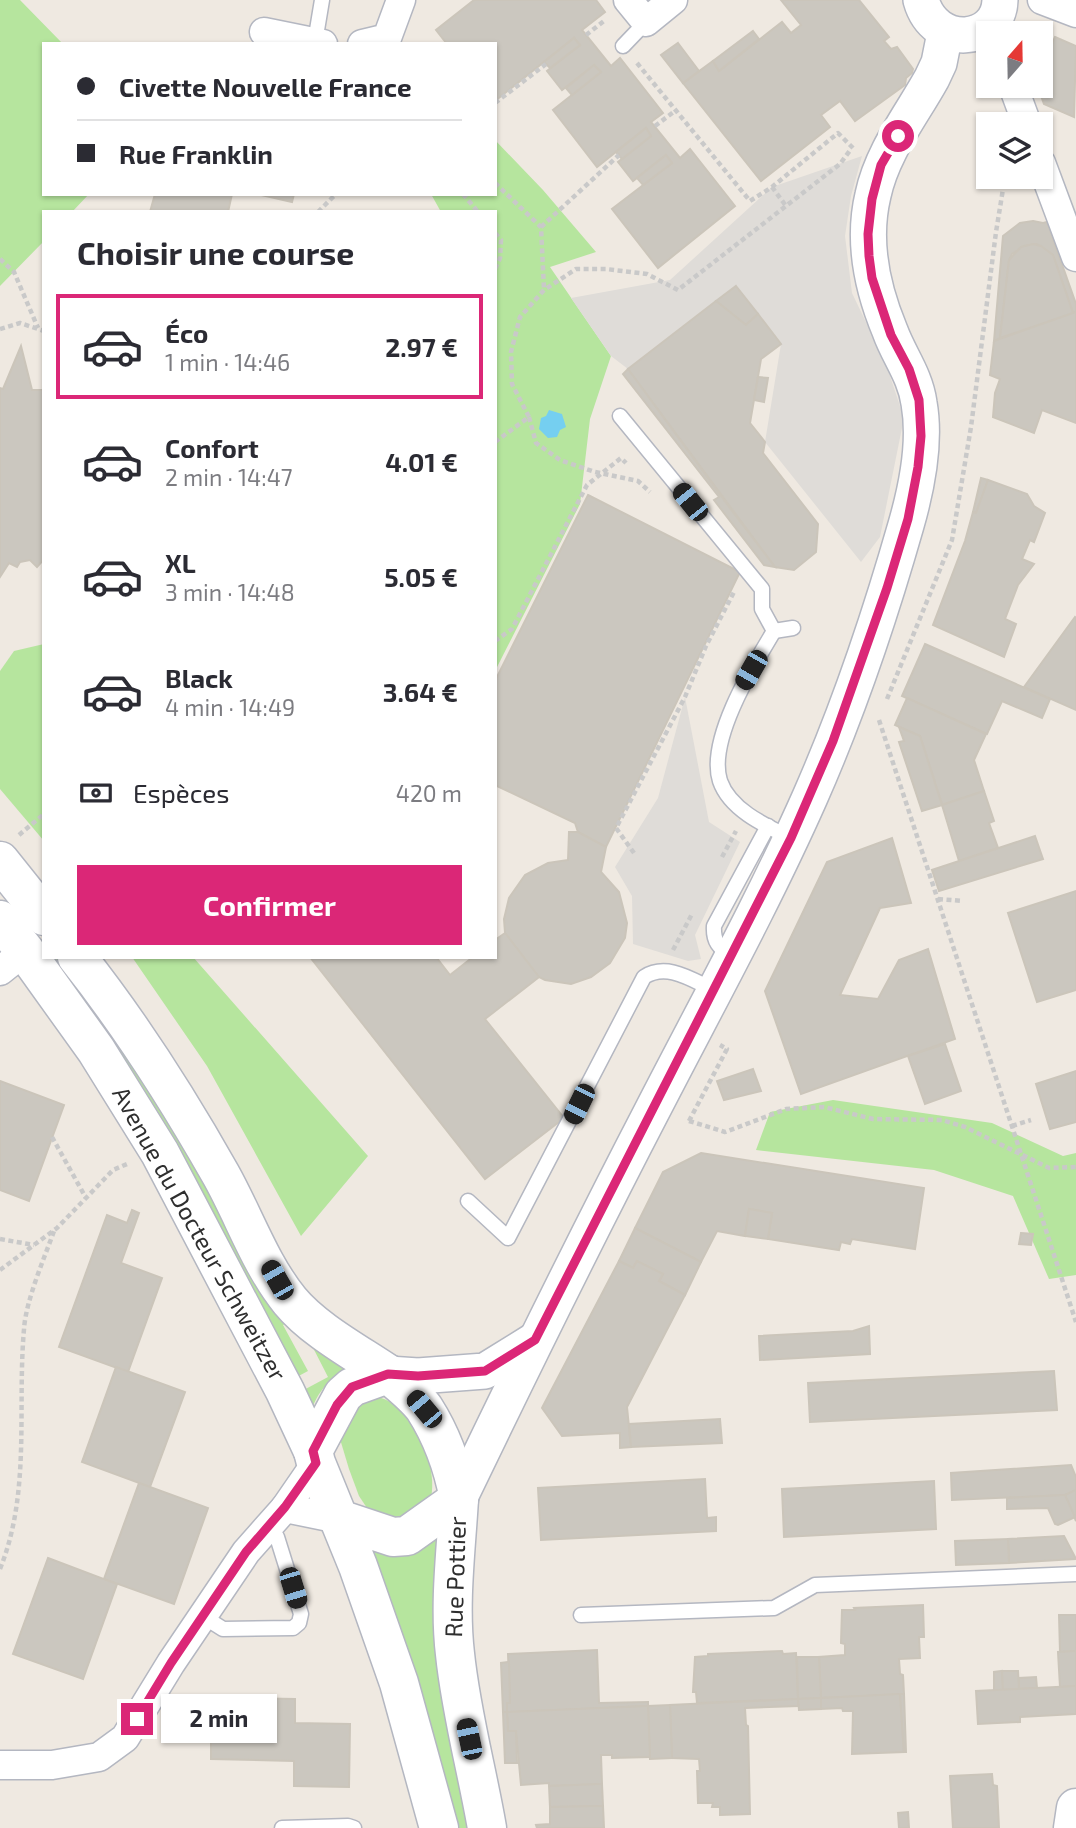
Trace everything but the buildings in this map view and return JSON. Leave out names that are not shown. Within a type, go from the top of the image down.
[{"type":"main road","points":[[8,849],[42,912]]},
{"type":"main road","name":"Avenue du Docteur Schweitzer","points":[[0,920],[13,961],[96,1050],[160,1153],[285,1391],[314,1457]]},
{"type":"main road","name":"Avenue du Docteur Schweitzer","points":[[79,959],[115,1005],[164,1081],[221,1175],[254,1241],[291,1301],[309,1320],[388,1374]]},
{"type":"main road","points":[[339,1519],[393,1537],[407,1536],[459,1499],[450,1458],[424,1409],[388,1374],[352,1387],[343,1395],[314,1457],[399,1684],[439,1828]]},
{"type":"main road","name":"Rue Pottier","points":[[459,1499],[454,1577],[454,1652],[487,1828]]},
{"type":"main road","points":[[1073,1828],[1076,1808]]},
{"type":"street","points":[[370,42],[387,38],[401,0]]},
{"type":"street","points":[[628,0],[646,22],[673,0]]},
{"type":"street","points":[[921,0],[924,12],[933,24],[945,33],[974,34],[994,19]]},
{"type":"street","points":[[1042,0],[1076,13]]},
{"type":"street","points":[[264,32],[314,42]]},
{"type":"street","name":"Rue Pottier","points":[[459,1499],[535,1340],[731,957],[779,832],[833,741],[887,588],[908,519],[914,489],[920,450],[919,400],[909,369],[891,335],[872,278],[869,216],[881,165],[932,78],[939,62],[945,33]]},
{"type":"street","points":[[1051,189],[1076,257]]},
{"type":"street","points":[[388,1374],[430,1376],[485,1371],[535,1340]]},
{"type":"street","points":[[0,1765],[52,1765],[99,1757],[125,1738],[171,1663],[246,1552],[285,1507],[314,1457]]},
{"type":"street","points":[[285,1507],[339,1519]]},
{"type":"lane","points":[[319,42],[322,0]]},
{"type":"lane","points":[[624,46],[646,22]]},
{"type":"lane","points":[[620,416],[762,589],[762,609],[774,631]]},
{"type":"lane","points":[[774,631],[793,628]]},
{"type":"lane","points":[[774,631],[740,689],[723,735],[718,768],[721,783],[730,798],[750,816],[779,832]]},
{"type":"lane","points":[[468,1201],[508,1238],[639,984],[652,972],[668,971],[714,990]]},
{"type":"lane","points":[[204,1617],[223,1629],[293,1628],[299,1623],[301,1614],[277,1537],[266,1529]]},
{"type":"lane","points":[[581,1615],[774,1608],[815,1585],[1076,1574]]},
{"type":"lane","points":[[282,1828],[354,1828]]},
{"type":"path","points":[[586,35],[602,18],[750,201],[772,187],[838,133],[853,148]]},
{"type":"path","points":[[497,102],[547,64]]},
{"type":"path","points":[[655,126],[676,111]]},
{"type":"path","points":[[655,496],[638,481],[560,460],[536,443],[529,417],[512,384],[511,352],[520,317],[544,290],[576,269],[606,269],[647,274],[678,290],[839,163],[861,138]]},
{"type":"path","points":[[541,227],[619,155]]},
{"type":"path","points":[[497,185],[541,227],[544,290]]},
{"type":"path","points":[[772,187],[786,206]]},
{"type":"path","points":[[1003,189],[971,427],[952,540],[879,720],[1076,1322]]},
{"type":"path","points":[[320,210],[334,196]]},
{"type":"path","points":[[465,196],[476,210]]},
{"type":"path","points":[[497,235],[501,240],[497,265]]},
{"type":"path","points":[[0,259],[14,272],[38,328]]},
{"type":"path","points":[[0,329],[20,323],[42,330]]},
{"type":"path","points":[[497,441],[529,417]]},
{"type":"path","points":[[497,640],[512,629],[587,485],[621,458],[632,467]]},
{"type":"path","points":[[642,476],[652,484]]},
{"type":"path","points":[[634,853],[616,828],[685,697],[706,646],[737,586]]},
{"type":"path","points":[[8,849],[42,816]]},
{"type":"path","points":[[721,860],[740,825]]},
{"type":"path","points":[[938,899],[963,901]]},
{"type":"path","points":[[668,971],[673,951],[697,906]]},
{"type":"path","points":[[689,1121],[727,1049],[693,1031]]},
{"type":"path","points":[[652,1111],[725,1132],[786,1109],[824,1107],[873,1119],[942,1120],[965,1127],[1049,1168],[1076,1167]]},
{"type":"path","points":[[1012,1126],[1031,1120]]},
{"type":"path","points":[[52,1137],[86,1198]]},
{"type":"path","points":[[0,1270],[54,1231],[113,1170],[160,1153]]},
{"type":"path","points":[[0,1569],[8,1550],[18,1505],[23,1454],[20,1414],[24,1325],[54,1231]]},
{"type":"path","points":[[0,1239],[34,1245]]},
{"type":"green space","points":[[0,0],[20,0],[61,42],[42,42],[42,196],[87,196],[74,210],[42,210],[42,243],[0,286]]},
{"type":"green space","points":[[497,142],[543,190],[596,252],[550,267],[611,356],[590,419],[580,504],[497,667],[497,210],[440,210],[432,196],[497,196]]},
{"type":"green space","points":[[42,644],[42,839],[0,789],[0,671],[14,651]]},
{"type":"green space","points":[[47,959],[65,959],[292,1319],[283,1325],[308,1371],[293,1379]]},
{"type":"green space","points":[[133,959],[195,959],[368,1156],[301,1236],[207,1066]]},
{"type":"green space","points":[[833,1100],[992,1123],[1063,1156],[1076,1153],[1076,1275],[1049,1279],[1013,1196],[934,1170],[756,1150],[770,1112]]},
{"type":"green space","points":[[307,1336],[352,1365],[326,1385],[310,1414],[300,1392],[328,1377]]},
{"type":"green space","points":[[378,1397],[391,1403],[412,1424],[421,1438],[431,1469],[431,1498],[395,1522],[367,1508],[359,1496],[340,1439],[352,1406]]},
{"type":"green space","points":[[438,1538],[470,1828],[454,1828],[370,1544],[421,1545]]},
{"type":"shaded area","points":[[862,156],[851,196],[845,236],[852,293],[886,364],[904,418],[880,537],[861,562],[765,442],[781,344],[736,286],[628,369],[611,356],[571,298],[670,280],[772,187]]},
{"type":"shaded area","points":[[685,697],[709,822],[740,842],[695,935],[701,959],[688,961],[633,944],[632,896],[615,867],[658,798]]},
{"type":"water","points":[[549,410],[562,414],[566,427],[560,430],[557,437],[548,438],[539,429],[541,418],[546,416]]},
{"type":"route","points":[[137,1719],[171,1663],[246,1552],[285,1507],[316,1463],[313,1451],[343,1395],[352,1387],[388,1374],[418,1376],[485,1371],[535,1340],[791,838],[833,741],[887,588],[908,519],[920,450],[919,400],[909,369],[891,335],[872,278],[869,256],[869,216],[876,182],[887,152],[898,136]]}]
